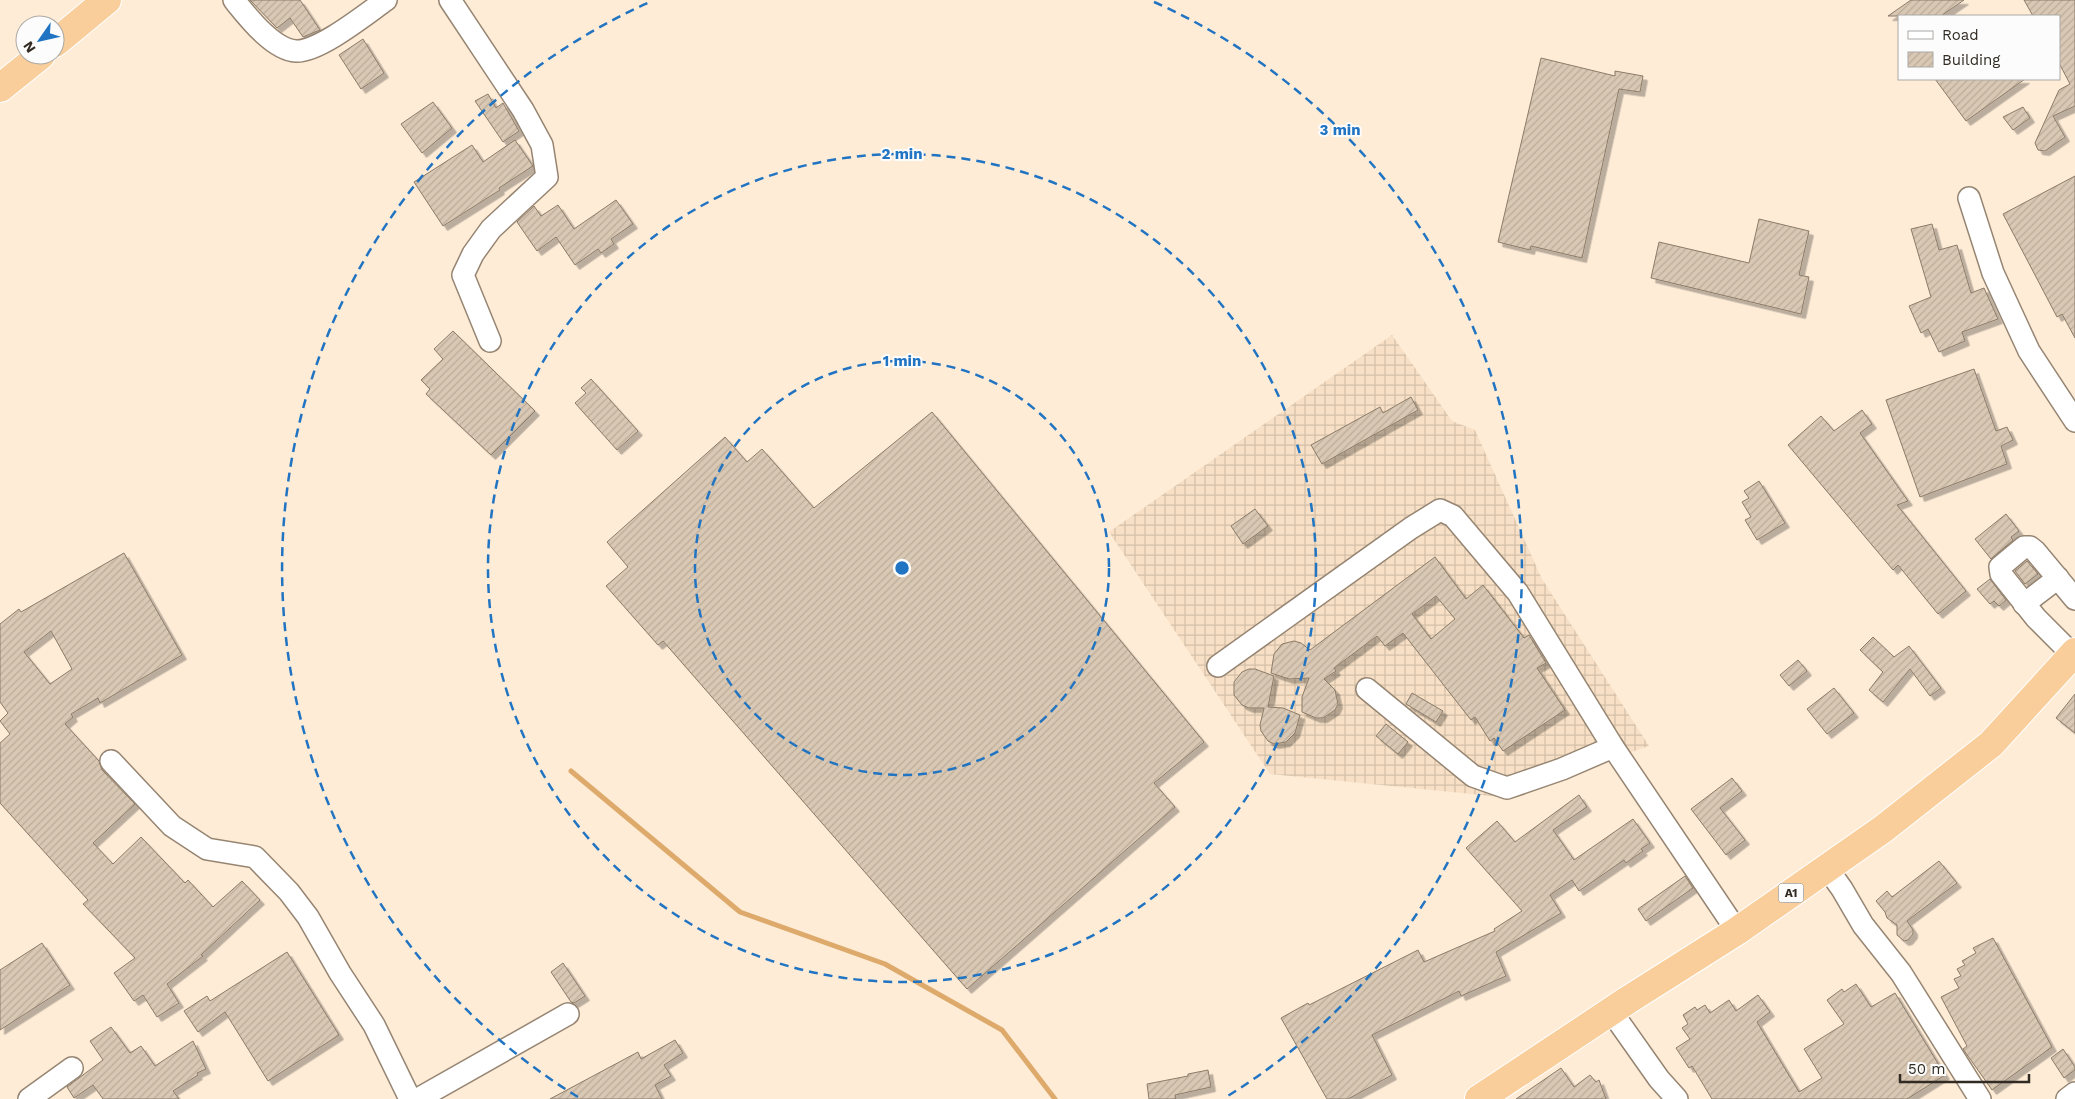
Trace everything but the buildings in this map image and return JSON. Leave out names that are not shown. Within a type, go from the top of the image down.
[{"type":"highway","points":[[65,35],[107,0]]},
{"type":"highway","points":[[2,87],[29,65]]},
{"type":"highway","name":"A1","points":[[1479,1099],[1611,1011],[1737,931],[1919,802],[1991,744],[2074,653]]},
{"type":"street","points":[[234,0],[266,37],[295,52],[326,41],[386,0]]},
{"type":"street","points":[[450,0],[523,110],[542,146],[547,177],[491,229],[473,254],[463,275],[490,341]]},
{"type":"street","points":[[1969,198],[1993,273],[2029,350],[2075,421]]},
{"type":"street","points":[[1218,666],[1403,534],[1440,510],[1453,516],[1518,593],[1613,746],[1737,931]]},
{"type":"street","points":[[2074,653],[2036,618],[2001,574],[2000,569],[2024,547],[2030,547],[2075,599]]},
{"type":"street","points":[[2024,604],[2058,578]]},
{"type":"street","points":[[1367,689],[1473,776],[1507,788],[1562,769],[1613,746]]},
{"type":"street","points":[[111,762],[172,826],[207,849],[255,857],[289,892],[308,917],[340,973],[374,1026],[410,1099]]},
{"type":"street","points":[[1827,868],[1863,925],[1901,972],[1980,1099]]},
{"type":"street","points":[[1611,1011],[1659,1079],[1677,1099]]},
{"type":"street","points":[[418,1099],[568,1014]]},
{"type":"street","points":[[29,1099],[72,1068]]},
{"type":"street","points":[[2066,1099],[2075,1092]]},
{"type":"shaded area","points":[[1392,335],[1452,421],[1475,430],[1542,579],[1649,746],[1502,797],[1270,774],[1109,532]]},
{"type":"waterway","points":[[571,771],[740,912],[885,964],[1002,1030],[1055,1099]]}]
